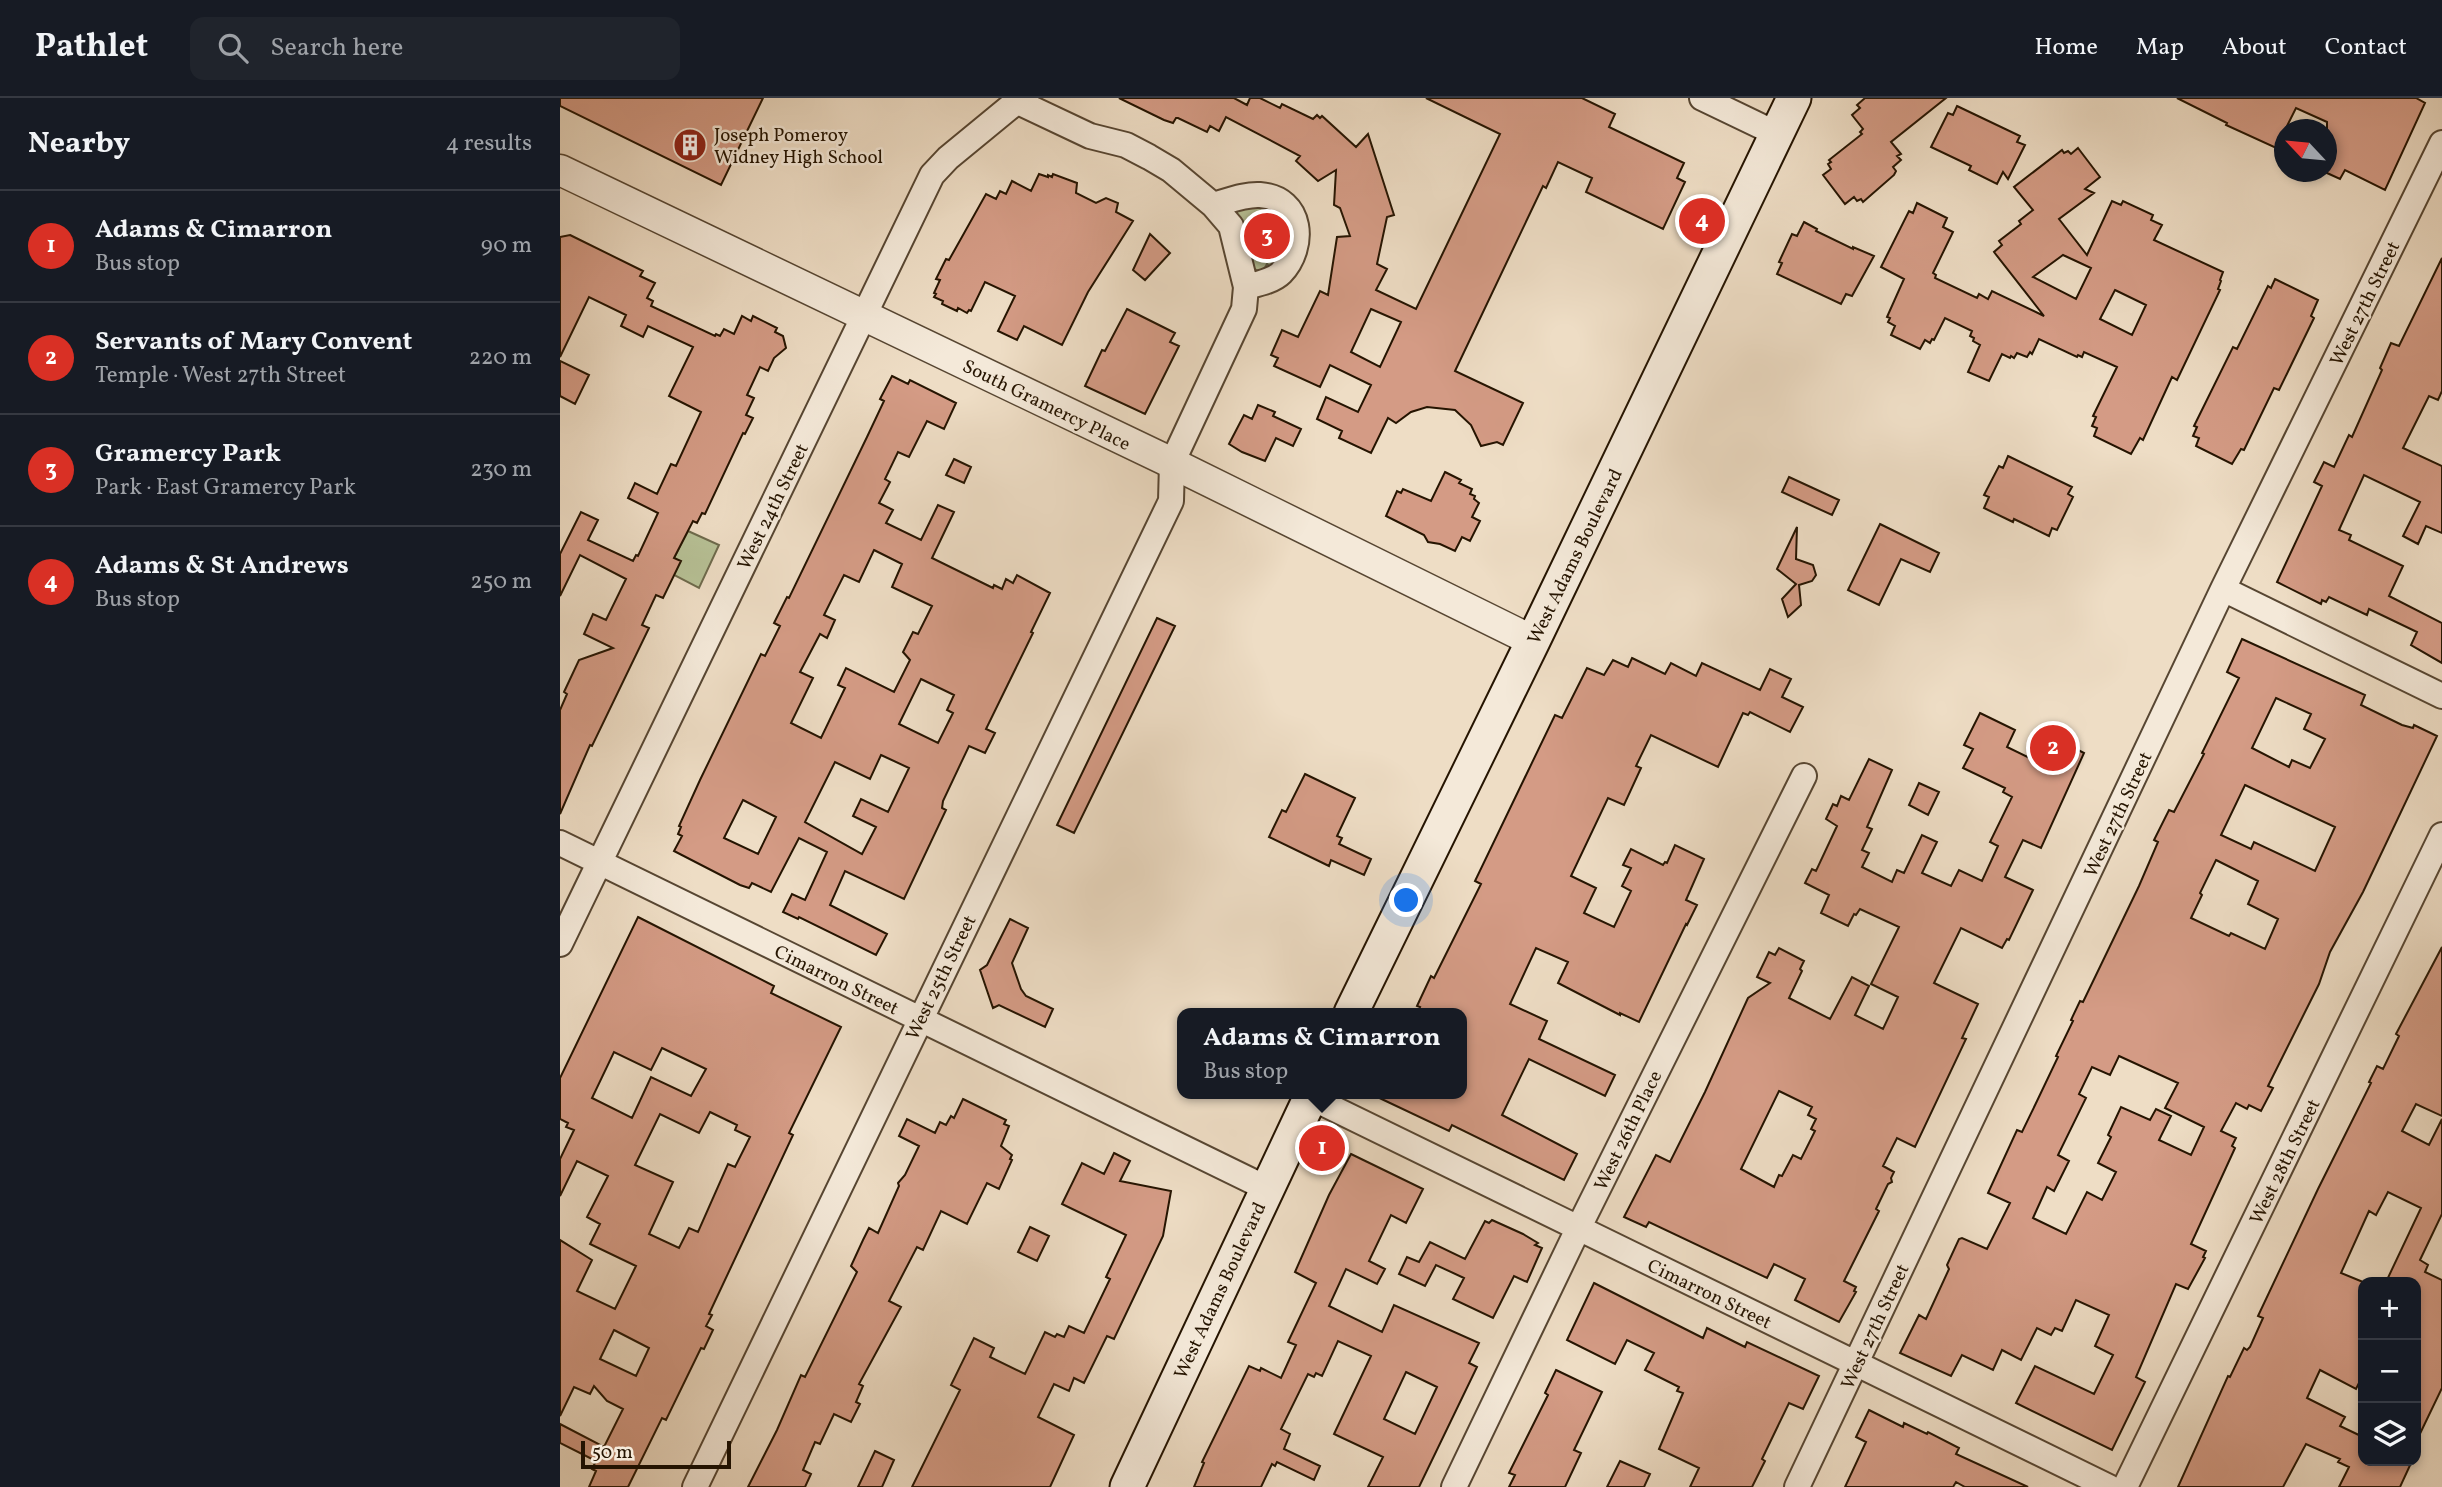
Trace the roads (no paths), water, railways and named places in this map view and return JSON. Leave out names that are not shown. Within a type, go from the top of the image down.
[{"type":"main road","name":"West Adams Boulevard","points":[[1353,1008],[1794,98]]},
{"type":"main road","name":"West Adams Boulevard","points":[[1127,1487],[1309,1099]]},
{"type":"street","points":[[1702,98],[1777,134]]},
{"type":"street","points":[[1020,100],[1090,135],[1126,145],[1171,170],[1213,205],[1231,226],[1246,287],[1244,309],[1172,463]]},
{"type":"street","name":"West 24th Street","points":[[560,944],[932,175],[948,158],[1020,100]]},
{"type":"street","name":"West 27th Street","points":[[1797,1487],[2223,589],[2442,143]]},
{"type":"street","name":"South Gramercy Place","points":[[560,170],[1172,463],[1533,641]]},
{"type":"street","points":[[1213,205],[1262,195],[1273,198],[1292,213],[1298,228],[1297,243],[1291,258],[1280,274],[1246,287]]},
{"type":"street","name":"West 25th Street","points":[[695,1487],[1171,500],[1172,463]]},
{"type":"street","points":[[2223,589],[2442,696]]},
{"type":"street","name":"West 26th Place","points":[[1454,1487],[1578,1229],[1804,776]]},
{"type":"street","name":"West 28th Street","points":[[2126,1487],[2442,835]]},
{"type":"street","name":"Cimarron Street","points":[[560,843],[1266,1188]]},
{"type":"street","name":"Cimarron Street","points":[[1319,1099],[1578,1229],[2109,1487]]},
{"type":"place","name":"Joseph Pomeroy Widney High School","points":[[690,145]]},
{"type":"place","name":"Adams & St Andrews","points":[[1702,221]]},
{"type":"place","name":"Gramercy Park","points":[[1267,236]]},
{"type":"place","name":"Servants of Mary Convent","points":[[2053,748]]},
{"type":"place","name":"Adams & Cimarron","points":[[1322,1148]]}]
